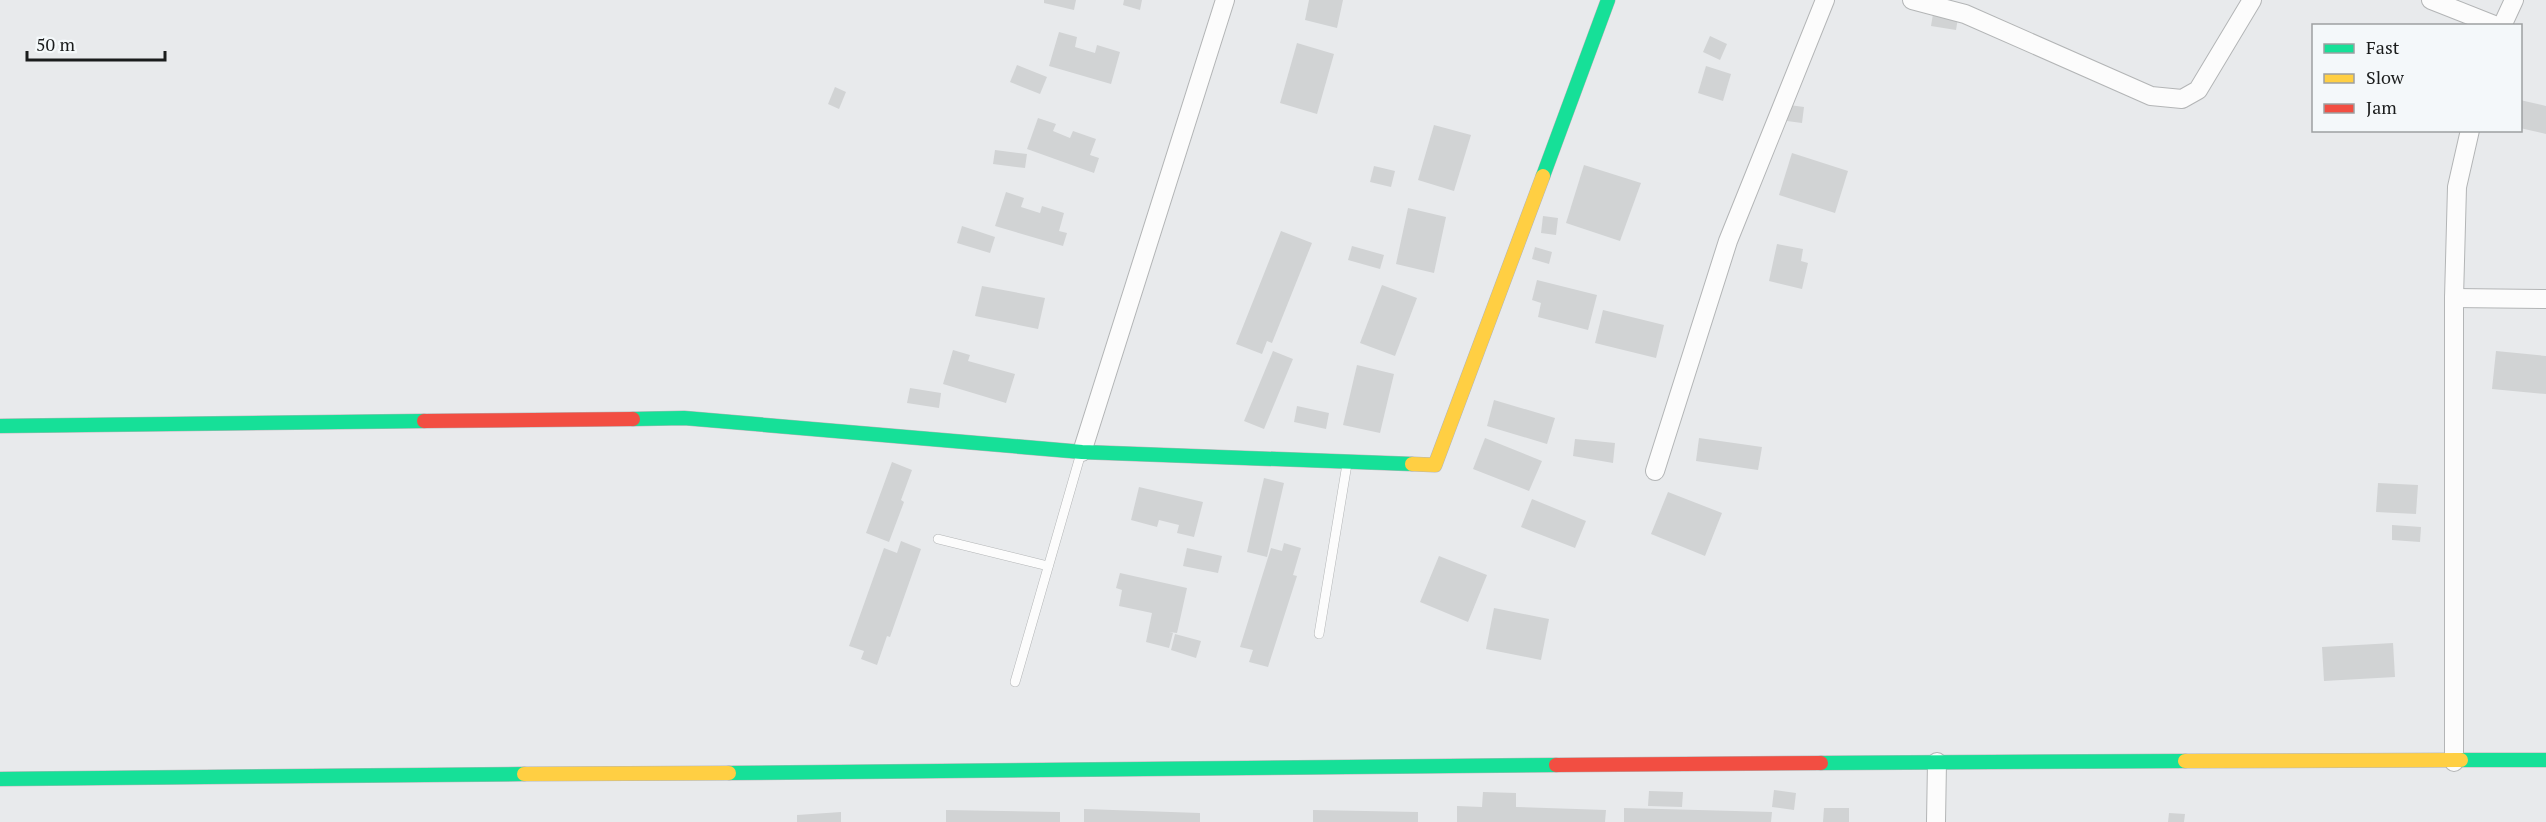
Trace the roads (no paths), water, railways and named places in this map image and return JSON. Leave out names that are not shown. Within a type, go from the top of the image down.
[{"type":"street","points":[[1082,452],[1225,0]]},
{"type":"street","points":[[0,426],[684,417],[1082,452],[1435,465],[1608,0]]},
{"type":"street","points":[[1655,471],[1728,241],[1825,0]]},
{"type":"street","points":[[1912,0],[1965,14],[2151,96],[2182,99],[2198,90],[2252,0]]},
{"type":"street","points":[[2431,0],[2494,24]]},
{"type":"street","points":[[2500,24],[2514,0]]},
{"type":"street","points":[[2454,762],[2454,298],[2457,187],[2470,132]]},
{"type":"street","points":[[2454,298],[2546,299]]},
{"type":"street","points":[[0,779],[1937,762],[2546,760]]},
{"type":"street","points":[[1936,822],[1937,762]]},
{"type":"lane","points":[[1015,681],[1082,452]]},
{"type":"lane","points":[[1319,634],[1348,462]]},
{"type":"lane","points":[[938,539],[1048,566]]}]
